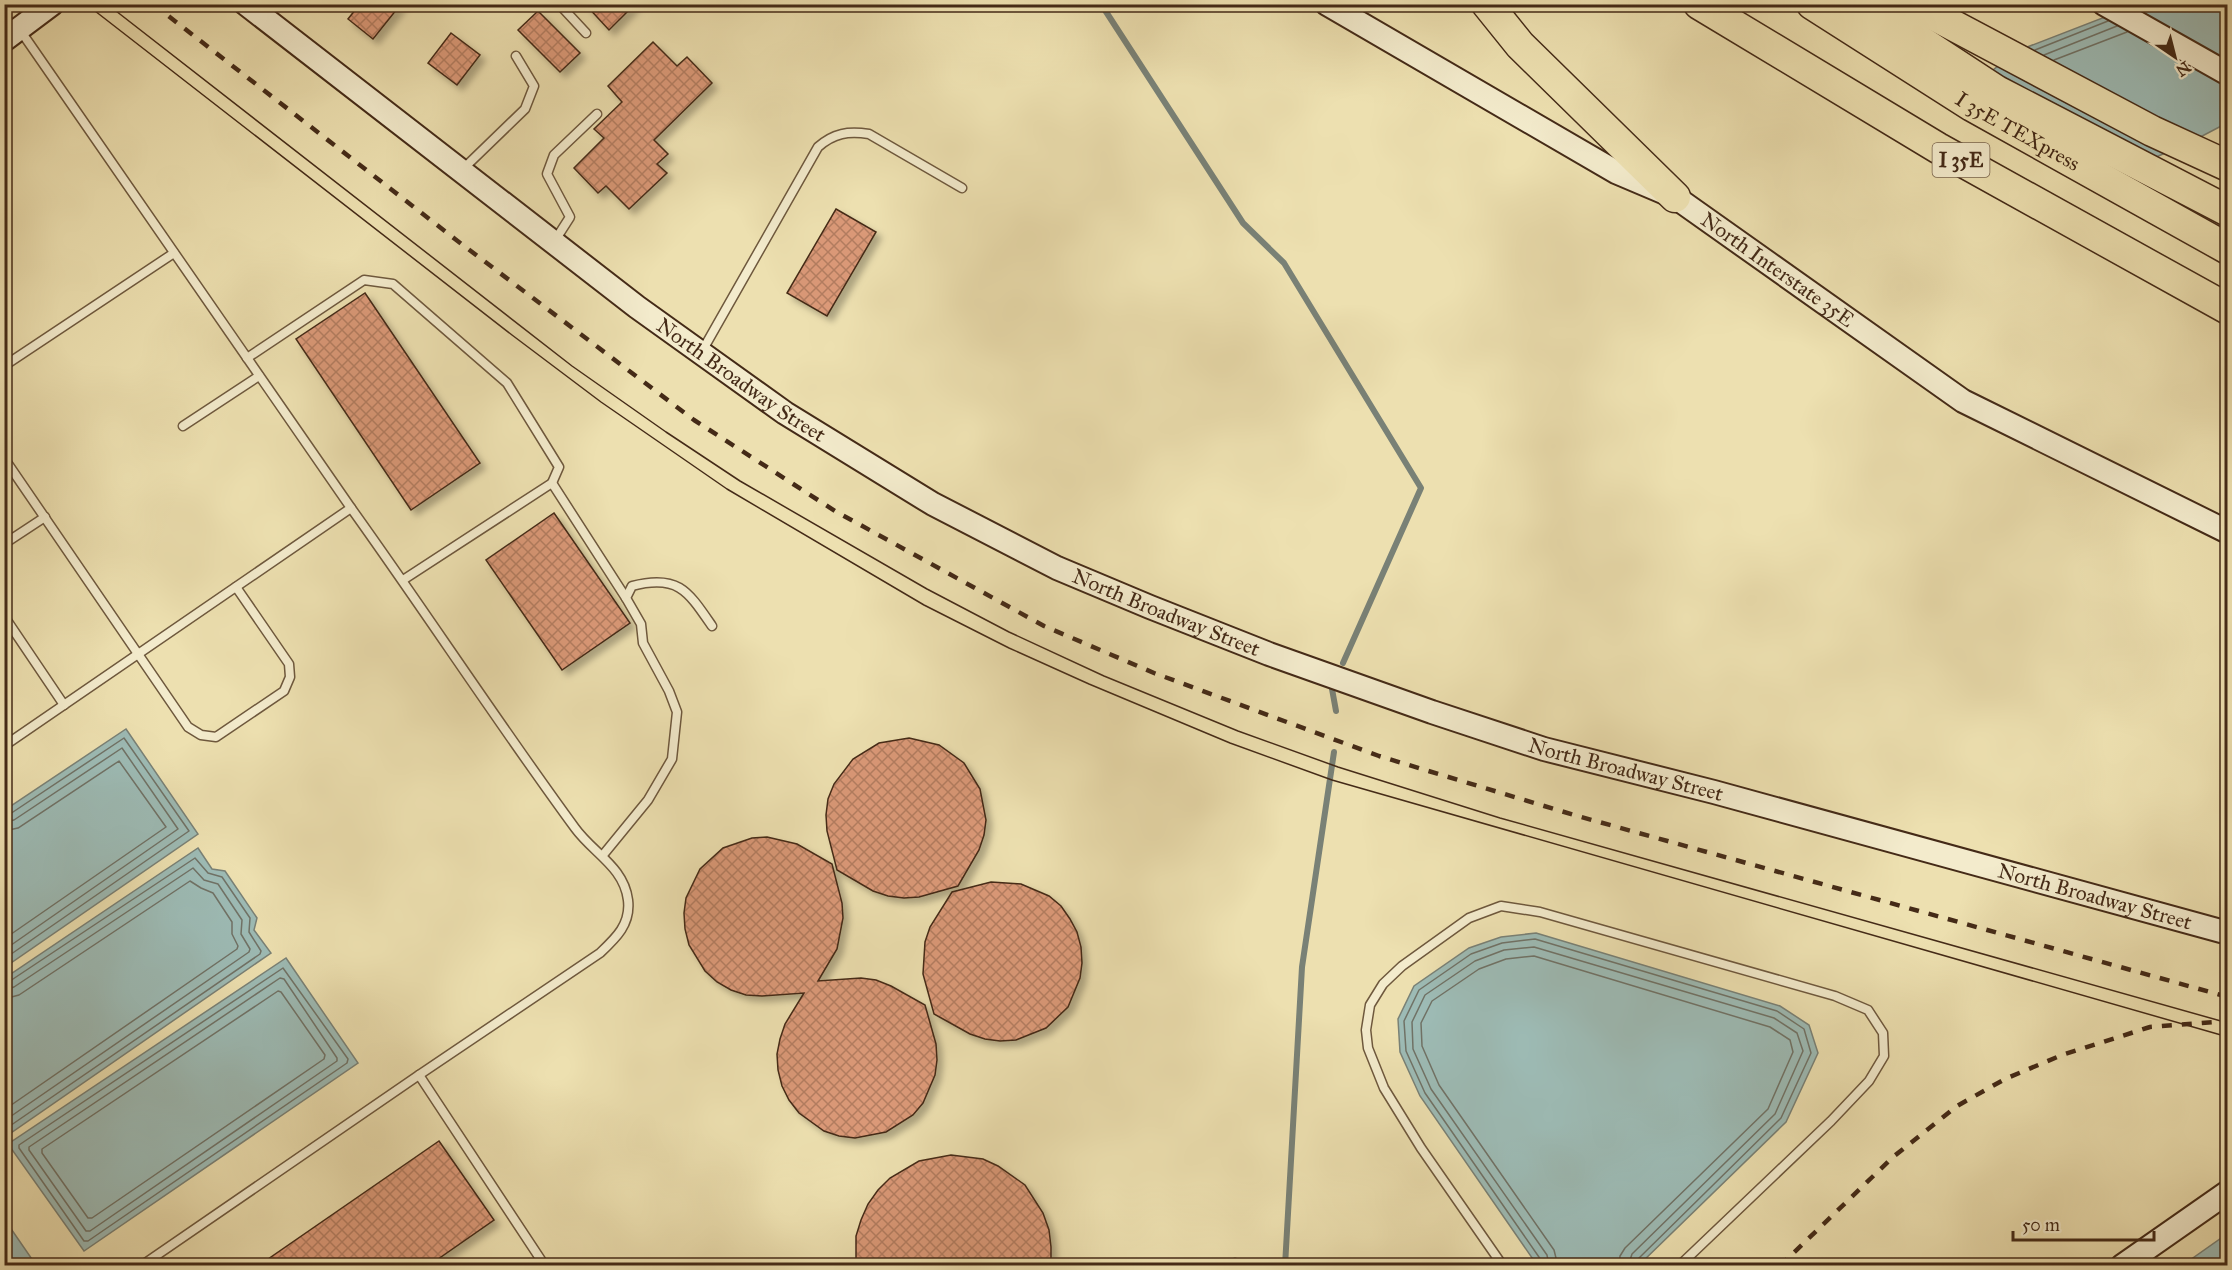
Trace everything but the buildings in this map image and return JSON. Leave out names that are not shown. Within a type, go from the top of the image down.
[{"type":"highway","points":[[1487,4],[1520,45],[1675,197]]},
{"type":"highway","name":"I 35E","points":[[1698,4],[1938,148],[2228,309]]},
{"type":"highway","name":"I 35E TEXpress","points":[[1812,4],[1972,106],[2228,249]]},
{"type":"highway","points":[[1864,4],[1996,92],[2228,211]]},
{"type":"highway","points":[[1913,4],[2152,131],[2228,166]]},
{"type":"street","points":[[12,34],[52,4]]},
{"type":"street","name":"North Broadway Street","points":[[246,4],[553,243],[785,413],[933,504],[1057,567],[1150,608],[1269,654],[1431,712],[1544,748],[1714,792],[2228,933]]},
{"type":"street","name":"North Interstate 35E","points":[[1327,4],[1616,172],[1675,197],[1963,401],[2228,532]]},
{"type":"street","points":[[2104,4],[2228,74]]},
{"type":"street","points":[[2122,1266],[2228,1192]]},
{"type":"lane","points":[[558,4],[586,33]]},
{"type":"lane","points":[[12,34],[174,253],[552,797],[581,837],[603,855],[621,877],[628,900],[627,919],[618,937],[600,953],[141,1266]]},
{"type":"lane","points":[[460,172],[525,109],[534,86],[516,56]]},
{"type":"lane","points":[[553,243],[570,217],[547,174],[554,154],[597,114]]},
{"type":"lane","points":[[701,353],[818,147],[828,139],[840,133],[869,134],[962,188]]},
{"type":"lane","points":[[4,366],[174,253]]},
{"type":"lane","points":[[247,358],[364,280],[393,284],[507,383],[559,467],[552,483],[403,580]]},
{"type":"lane","points":[[183,426],[259,376]]},
{"type":"lane","points":[[4,458],[188,727],[201,735],[216,737],[284,691],[290,677],[289,664],[236,587]]},
{"type":"lane","points":[[552,483],[641,624],[644,643],[669,691],[677,712],[672,759],[648,800],[603,855]]},
{"type":"lane","points":[[4,746],[351,508]]},
{"type":"lane","points":[[4,544],[45,517]]},
{"type":"lane","points":[[626,598],[632,586],[651,581],[671,583],[690,594],[712,626]]},
{"type":"lane","points":[[4,616],[64,705]]},
{"type":"lane","points":[[1503,1266],[1421,1148],[1384,1088],[1368,1048],[1366,1030],[1370,1005],[1383,984],[1402,966],[1469,918],[1501,906],[1540,912],[1835,996],[1869,1010],[1883,1033],[1884,1056],[1869,1081],[1679,1266]]},
{"type":"lane","points":[[419,1075],[545,1266]]},
{"type":"water","points":[[2136,5],[2227,5],[2227,123],[2187,144],[2125,170],[1987,83],[1993,70],[2017,51]]},
{"type":"water","points":[[126,729],[198,834],[5,967],[5,810]]},
{"type":"water","points":[[198,848],[212,869],[225,871],[257,918],[254,930],[271,953],[5,1137],[5,978]]},
{"type":"water","points":[[1536,933],[1780,1006],[1809,1025],[1818,1053],[1786,1122],[1639,1265],[1537,1265],[1420,1096],[1400,1052],[1398,1019],[1414,986],[1469,948],[1501,937]]},
{"type":"water","points":[[286,958],[358,1063],[84,1251],[8,1144]]},
{"type":"water","points":[[5,1220],[36,1265],[5,1265]]},
{"type":"water","points":[[2227,1234],[2227,1265],[2183,1265]]},
{"type":"waterway","points":[[1101,4],[1243,223],[1284,263],[1421,488],[1343,663]]},
{"type":"waterway","points":[[1332,689],[1336,711]]},
{"type":"waterway","points":[[1285,1266],[1302,967],[1334,752]]},
{"type":"tram line","points":[[86,4],[601,402],[727,489],[924,605],[1009,648],[1230,743],[1332,780],[2228,1037]]},
{"type":"tram line","points":[[107,4],[572,366],[666,432],[740,481],[927,589],[1009,632],[1104,676],[1238,731],[1338,767],[1500,818],[2228,1023]]},
{"type":"railway","points":[[153,4],[455,239],[694,420],[835,511],[1044,626],[1154,673],[1379,756],[1574,815],[2228,997]]},
{"type":"railway","points":[[1780,1266],[1893,1157],[1957,1106],[2005,1079],[2062,1055],[2150,1027],[2228,1021]]}]
